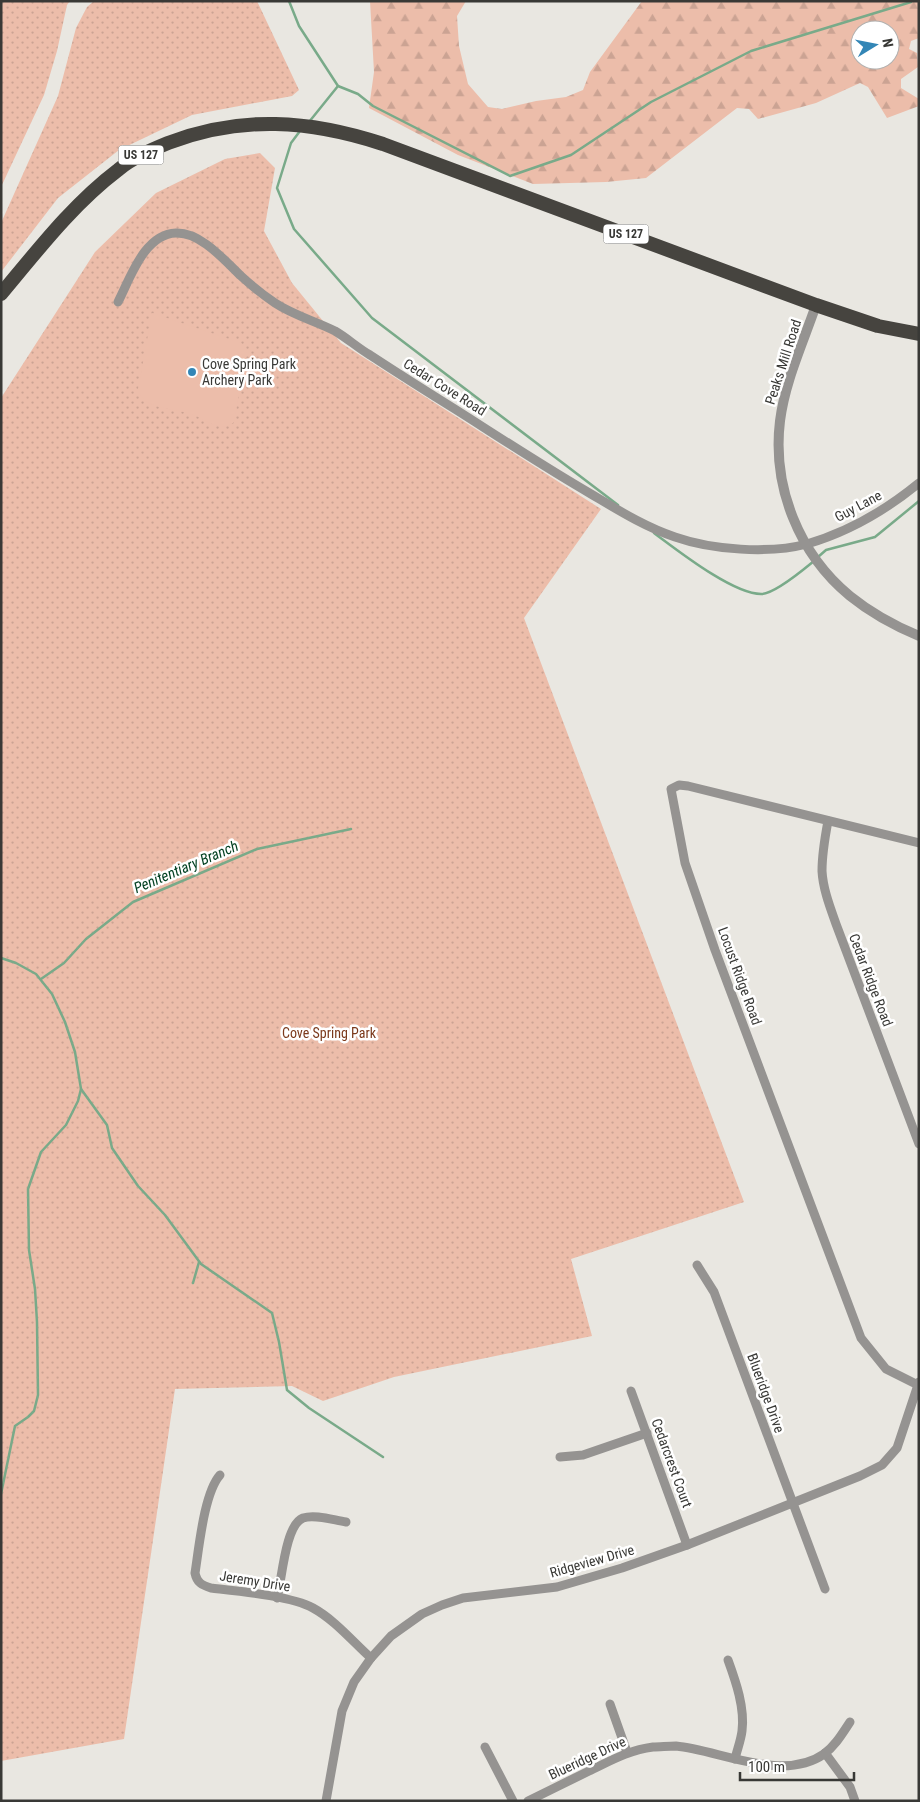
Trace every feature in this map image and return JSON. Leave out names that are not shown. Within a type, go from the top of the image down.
[{"type":"highway","name":"US 127","points":[[1,294],[69,216],[119,169],[158,147],[186,137],[221,128],[267,123],[314,127],[361,137],[383,144],[816,305],[878,326],[919,334]]},
{"type":"street","name":"Cedar Cove Road","points":[[118,302],[140,257],[153,242],[165,235],[177,233],[188,235],[214,249],[256,289],[282,308],[338,332],[407,379],[549,469],[637,520],[678,538],[711,546],[763,548],[806,544]]},
{"type":"street","name":"Peaks Mill Road","points":[[816,305],[787,386],[780,420],[778,439],[781,478],[792,518],[822,568],[851,597],[885,620],[919,636]]},
{"type":"street","name":"Guy Lane","points":[[806,544],[859,523],[884,509],[919,483]]},
{"type":"street","name":"Locust Ridge Road","points":[[918,1384],[886,1369],[861,1338],[715,950],[685,863],[671,789],[679,785],[688,786],[919,843]]},
{"type":"street","name":"Cedar Ridge Road","points":[[828,821],[823,848],[822,872],[826,893],[919,1144]]},
{"type":"street","name":"Blueridge Drive","points":[[697,1264],[714,1292],[825,1589]]},
{"type":"street","name":"Ridgeview Drive","points":[[326,1801],[342,1711],[354,1682],[371,1658],[392,1636],[407,1624],[442,1605],[463,1598],[557,1587],[622,1568],[687,1545],[860,1476],[882,1465],[897,1448],[918,1384]]},
{"type":"street","name":"Cedarcrest Court","points":[[631,1390],[687,1545]]},
{"type":"street","points":[[560,1457],[583,1455],[647,1433]]},
{"type":"street","name":"Jeremy Drive","points":[[220,1476],[212,1488],[207,1502],[196,1566],[197,1579],[202,1585],[211,1588],[278,1598],[314,1608],[371,1658]]},
{"type":"street","points":[[278,1598],[290,1533],[297,1522],[302,1519],[316,1517],[346,1522]]},
{"type":"street","points":[[728,1660],[738,1694],[741,1713],[742,1731],[735,1759]]},
{"type":"street","points":[[610,1704],[627,1752]]},
{"type":"street","name":"Blueridge Drive","points":[[528,1801],[627,1752],[651,1747],[675,1746],[758,1764],[782,1767],[806,1762],[825,1753],[840,1738],[850,1722]]},
{"type":"street","points":[[485,1747],[513,1801]]},
{"type":"street","points":[[825,1753],[850,1787],[855,1801]]},
{"type":"green space","points":[[1,1],[70,1],[67,5],[57,51],[44,95],[1,187]]},
{"type":"green space","points":[[94,1],[257,1],[299,90],[292,96],[192,115],[119,150],[58,198],[1,272],[1,223],[58,96],[76,28],[87,7]]},
{"type":"green space","points":[[370,1],[466,1],[457,16],[459,46],[468,84],[488,107],[502,109],[536,101],[566,97],[583,90],[590,72],[642,1],[919,1],[919,38],[911,41],[909,49],[917,53],[918,67],[901,79],[901,88],[919,99],[919,106],[887,118],[868,87],[860,83],[816,103],[758,119],[749,109],[737,108],[646,178],[606,182],[533,184],[458,155],[369,108],[374,72]]},
{"type":"green space","name":"Cove Spring Park","points":[[260,153],[275,168],[264,231],[292,283],[341,343],[601,509],[524,618],[744,1202],[571,1259],[592,1336],[394,1377],[323,1401],[292,1386],[175,1389],[124,1739],[1,1761],[1,398],[95,252],[156,193],[225,159]]},
{"type":"green space","name":"Cove Spring Park Archery Park","points":[[152,313],[241,343],[247,350],[234,422],[226,426],[216,425],[191,414],[152,405],[141,396],[138,389]]},
{"type":"waterway","points":[[289,1],[299,26],[338,86],[358,94],[373,106],[510,176],[571,155],[651,102],[751,51],[911,2]]},
{"type":"waterway","points":[[309,122],[338,86]]},
{"type":"waterway","points":[[300,131],[291,143],[277,188],[294,229],[372,318],[618,505]]},
{"type":"waterway","points":[[818,557],[826,550],[875,537],[919,501]]},
{"type":"waterway","points":[[654,533],[722,580],[750,592],[768,593],[814,561]]},
{"type":"waterway","name":"Penitentiary Branch","points":[[41,979],[64,963],[86,939],[133,902],[257,849],[351,829]]},
{"type":"waterway","points":[[1,958],[16,963],[36,974],[52,994],[65,1022],[75,1052],[81,1089],[107,1125],[112,1148],[138,1186],[165,1215],[201,1264],[272,1313],[287,1390],[309,1408],[383,1457]]},
{"type":"waterway","points":[[1,1494],[15,1426],[34,1411],[38,1395],[37,1322],[35,1289],[29,1250],[28,1189],[41,1152],[66,1125],[78,1101],[81,1089]]},
{"type":"waterway","points":[[193,1283],[199,1262]]},
{"type":"place","name":"Cove Spring Park Archery Park","points":[[192,372]]}]
